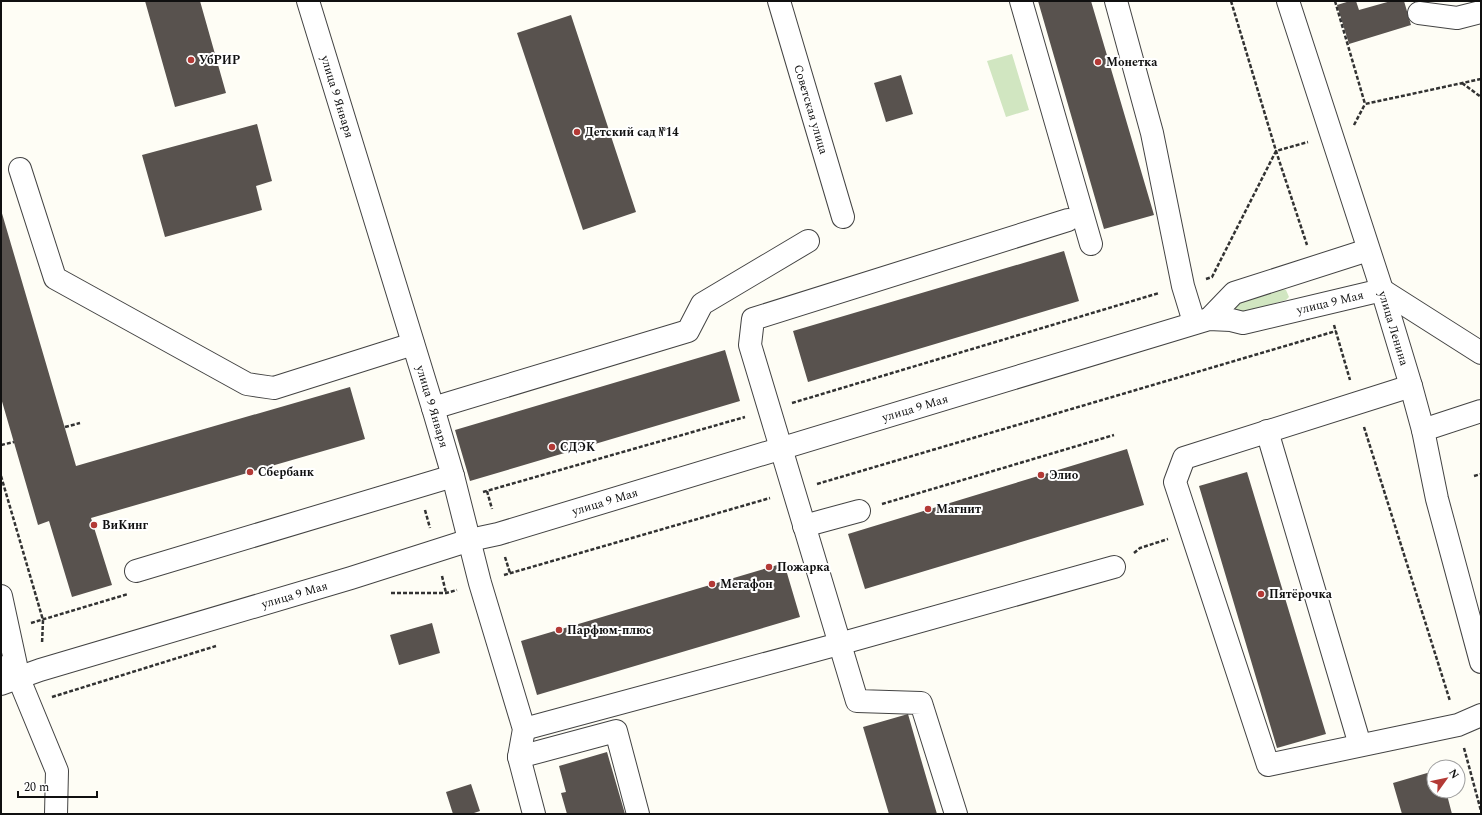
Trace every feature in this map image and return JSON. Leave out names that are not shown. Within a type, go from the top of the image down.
[{"type":"street","name":"улица 9 Января","points":[[308,1],[433,408],[453,476],[480,583],[524,729],[519,757],[534,814]]},
{"type":"street","name":"Советская улица","points":[[779,1],[843,217]]},
{"type":"street","points":[[1021,1],[1091,244]]},
{"type":"street","points":[[1116,1],[1152,133],[1183,286],[1202,320]]},
{"type":"street","name":"улица Ленина","points":[[1288,1],[1382,290],[1411,386],[1423,430],[1437,500],[1481,662]]},
{"type":"street","points":[[1419,13],[1457,18],[1481,12]]},
{"type":"street","points":[[20,169],[55,278],[247,384],[274,388],[413,344]]},
{"type":"street","points":[[956,814],[921,703],[857,701],[750,345],[753,318],[1068,220]]},
{"type":"street","points":[[433,408],[688,331],[702,304],[808,241]]},
{"type":"street","name":"улица 9 Мая","points":[[1202,320],[1234,293],[1368,250]]},
{"type":"street","points":[[1382,290],[1481,353]]},
{"type":"street","name":"улица 9 Мая","points":[[10,681],[40,670],[351,578],[470,540],[498,534],[1202,320],[1231,320],[1243,323],[1382,290]]},
{"type":"street","points":[[1411,386],[1184,458],[1175,482],[1268,764],[1458,725],[1481,715]]},
{"type":"street","points":[[1423,430],[1481,411]]},
{"type":"street","points":[[1267,431],[1360,746]]},
{"type":"street","points":[[136,571],[453,476]]},
{"type":"street","points":[[804,526],[859,510]]},
{"type":"street","points":[[524,729],[839,644],[1114,567]]},
{"type":"street","points":[[1,596],[9,628],[10,681]]},
{"type":"street","points":[[1,667],[10,681],[57,771],[56,814]]},
{"type":"street","points":[[519,757],[616,731],[638,814]]},
{"type":"path","points":[[1335,1],[1366,104],[1481,79]]},
{"type":"path","points":[[1462,83],[1481,97]]},
{"type":"path","points":[[383,595],[390,593],[446,593],[1336,331]]},
{"type":"path","points":[[65,427],[80,423]]},
{"type":"path","points":[[859,510],[1114,435]]},
{"type":"path","points":[[1,445],[14,442]]},
{"type":"path","points":[[1474,476],[1481,474]]},
{"type":"path","points":[[1,476],[43,620],[40,670],[48,699],[218,645]]},
{"type":"path","points":[[1140,548],[1170,539]]},
{"type":"path","points":[[9,628],[61,614]]},
{"type":"green space","points":[[1012,54],[1029,110],[1006,117],[987,61]]},
{"type":"green space","points":[[1282,289],[1286,290],[1289,297],[1286,300],[1240,314],[1233,310],[1236,303]]},
{"type":"building","points":[[145,1],[200,1],[226,93],[175,107]]},
{"type":"building","points":[[1038,1],[1091,1],[1154,215],[1104,229]]},
{"type":"building","points":[[1350,1],[1356,1],[1359,10],[1391,1],[1404,1],[1411,25],[1349,44],[1337,5]]},
{"type":"building","points":[[571,15],[636,212],[583,230],[517,33]]},
{"type":"building","points":[[901,75],[913,114],[886,122],[874,83]]},
{"type":"building","points":[[257,124],[272,181],[256,186],[262,210],[165,237],[142,155]]},
{"type":"building","points":[[1,210],[76,466],[350,387],[365,439],[91,518],[112,585],[72,597],[49,521],[38,525],[1,398]]},
{"type":"building","points":[[1064,251],[1079,301],[808,382],[793,331]]},
{"type":"building","points":[[725,350],[740,401],[470,481],[455,430]]},
{"type":"building","points":[[1127,449],[1144,505],[865,589],[848,534]]},
{"type":"building","points":[[1247,472],[1326,734],[1277,748],[1199,486]]},
{"type":"building","points":[[784,563],[800,617],[537,695],[521,641]]},
{"type":"building","points":[[432,623],[440,653],[399,665],[390,635]]},
{"type":"building","points":[[908,714],[937,814],[889,814],[863,727]]},
{"type":"building","points":[[607,752],[625,814],[567,814],[561,793],[566,792],[559,766]]},
{"type":"building","points":[[1426,773],[1426,799],[1448,799],[1452,814],[1402,814],[1393,783]]},
{"type":"building","points":[[471,784],[480,811],[471,814],[453,814],[446,792]]},
{"type":"place","name":"УбРИР","points":[[191,60]]},
{"type":"place","name":"Монетка","points":[[1098,62]]},
{"type":"place","name":"Детский сад №14","points":[[577,132]]},
{"type":"place","name":"СДЭК","points":[[552,447]]},
{"type":"place","name":"Сбербанк","points":[[250,472]]},
{"type":"place","name":"Элио","points":[[1041,475]]},
{"type":"place","name":"Магнит","points":[[928,509]]},
{"type":"place","name":"ВиКинг","points":[[94,525]]},
{"type":"place","name":"Пожарка","points":[[769,567]]},
{"type":"place","name":"Мегафон","points":[[712,584]]},
{"type":"place","name":"Пятёрочка","points":[[1261,594]]},
{"type":"place","name":"Парфюм-плюс","points":[[559,630]]}]
